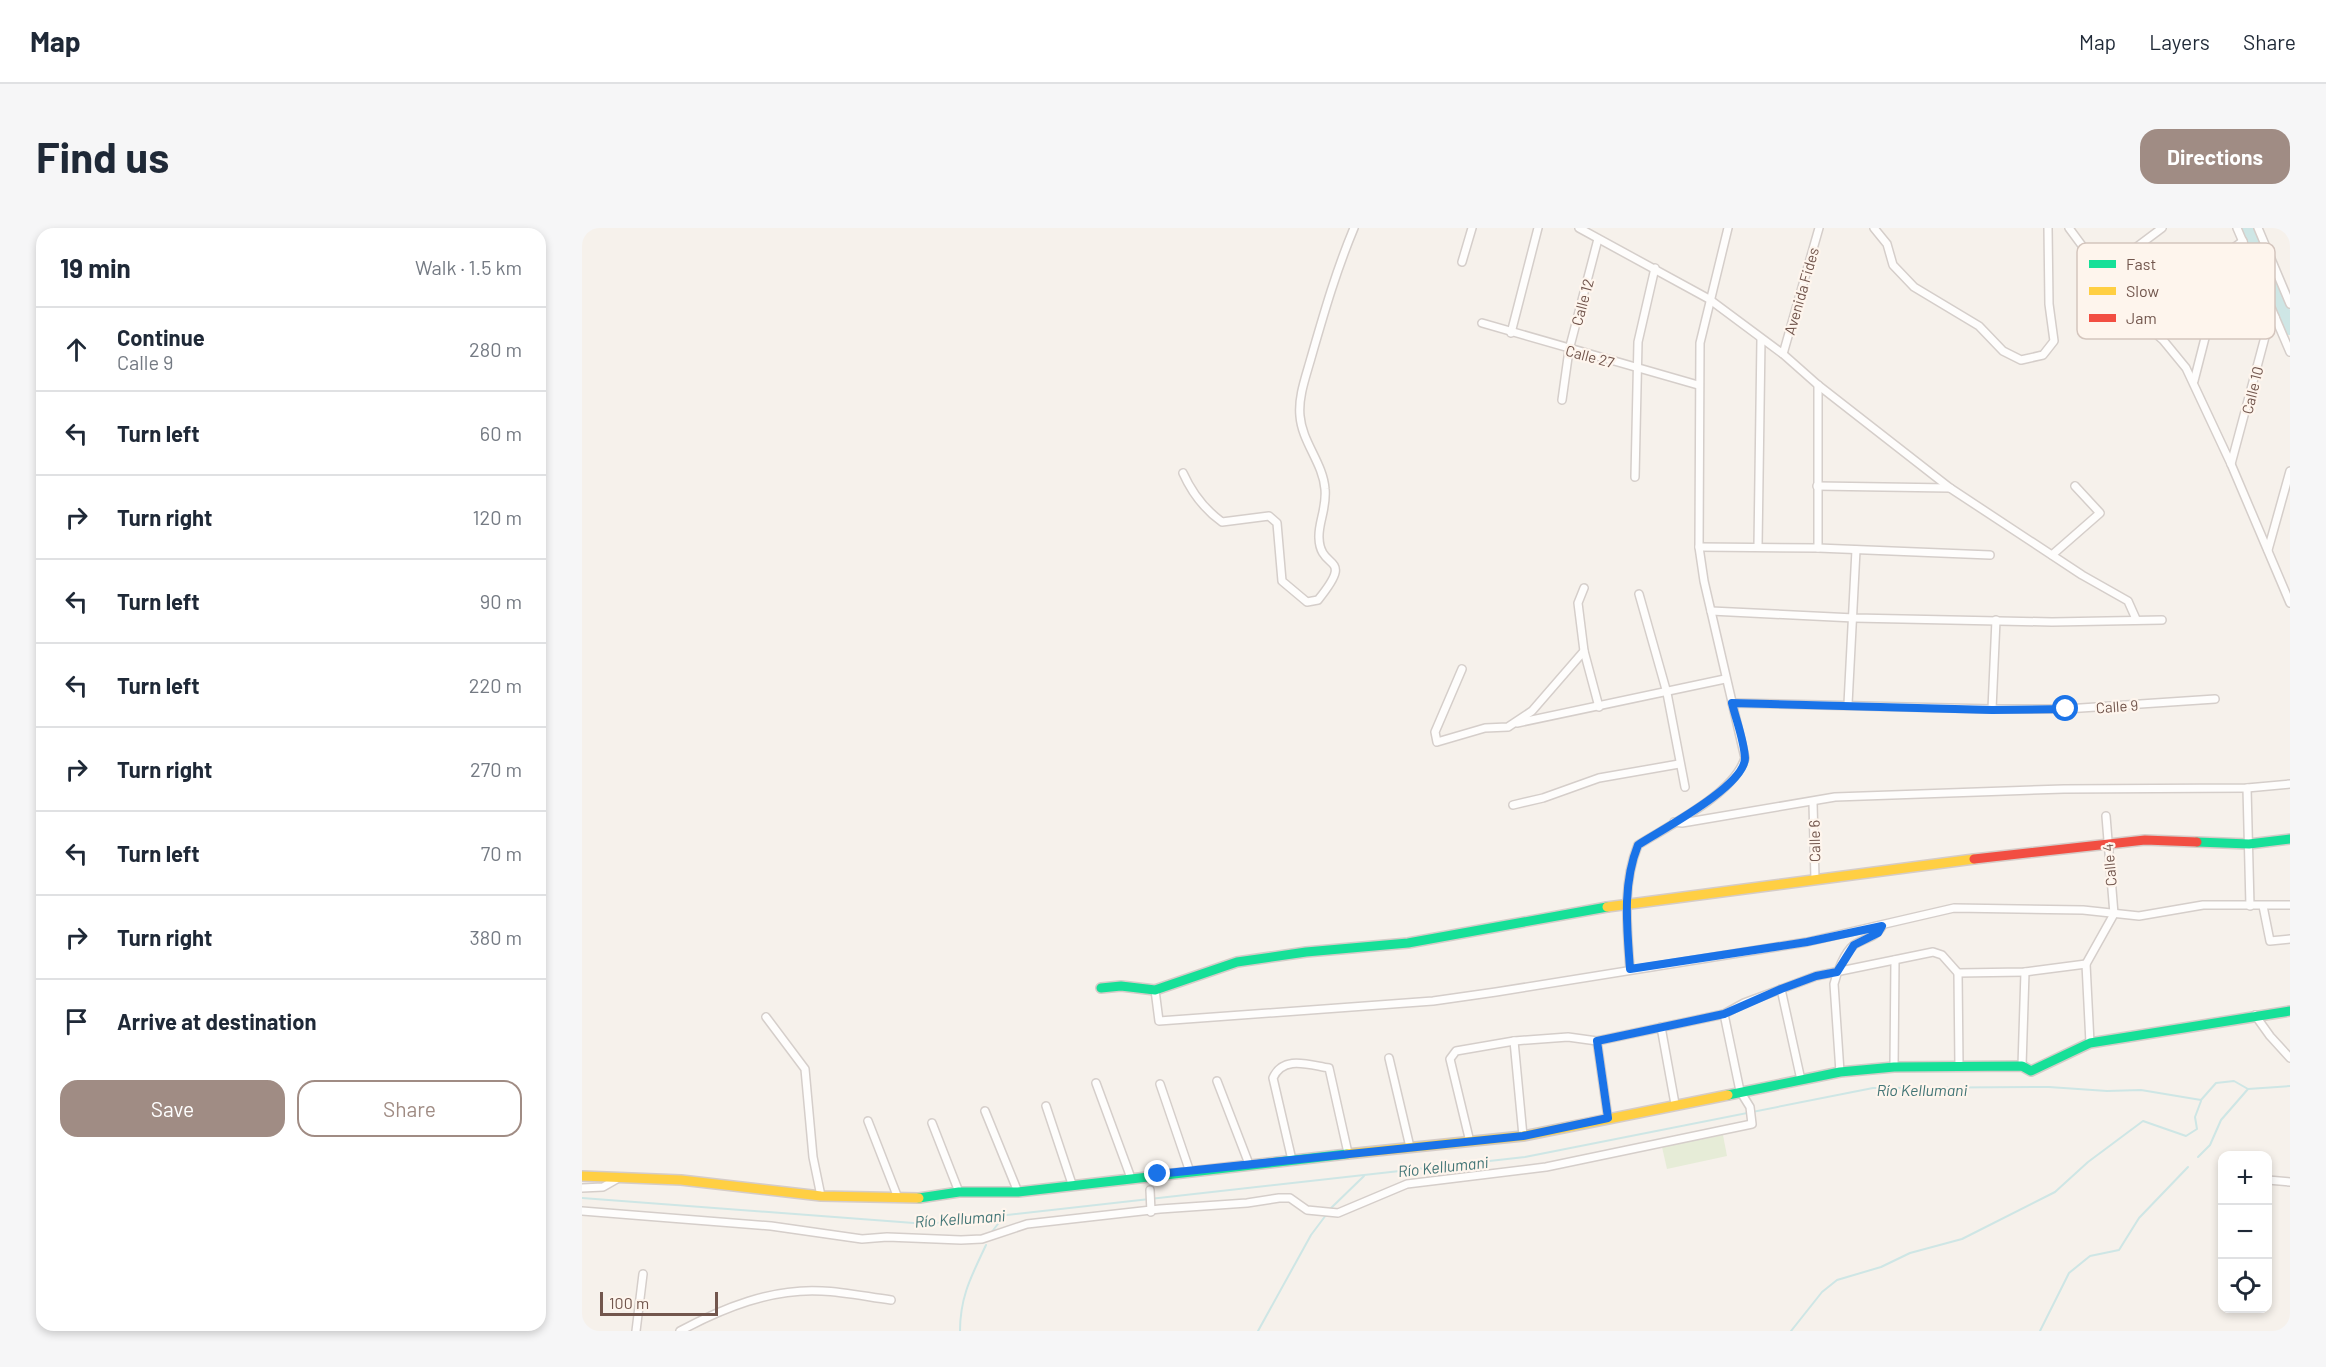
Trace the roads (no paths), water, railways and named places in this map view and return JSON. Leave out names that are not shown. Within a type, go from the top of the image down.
[{"type":"street","points":[[1183,473],[1189,488],[1210,513],[1222,522],[1269,516],[1274,519],[1277,523],[1282,581],[1307,602],[1318,600],[1334,580],[1336,572],[1333,563],[1320,549],[1318,536],[1325,513],[1325,488],[1304,434],[1300,415],[1301,395],[1334,277],[1354,228]]},
{"type":"street","points":[[1462,262],[1472,228]]},
{"type":"street","points":[[1511,333],[1538,228]]},
{"type":"street","points":[[1579,228],[1709,299],[1783,354],[1818,385],[1950,488],[2052,555],[2128,601],[2136,619]]},
{"type":"street","name":"Avenida Fides","points":[[1783,354],[1819,228]]},
{"type":"street","points":[[1874,228],[1887,244],[1893,265],[1914,287],[1979,326],[2003,351],[2021,360],[2043,355],[2054,341],[2049,304],[2048,228]]},
{"type":"street","points":[[2070,228],[2081,243]]},
{"type":"street","points":[[2142,243],[2162,228]]},
{"type":"street","points":[[2237,228],[2243,241],[2240,243]]},
{"type":"street","points":[[2258,228],[2264,243]]},
{"type":"street","points":[[1630,969],[1626,904],[1633,857],[1638,845],[1710,799],[1741,771],[1745,758],[1725,679],[1699,547],[1700,343],[1727,229]]},
{"type":"street","name":"Calle 12","points":[[1562,400],[1569,350],[1598,239]]},
{"type":"street","points":[[1635,477],[1638,342],[1655,268]]},
{"type":"street","points":[[2275,268],[2290,304]]},
{"type":"street","points":[[2275,317],[2290,352]]},
{"type":"street","name":"Calle 27","points":[[1482,323],[1569,350],[1698,385]]},
{"type":"street","points":[[1758,546],[1761,339]]},
{"type":"street","points":[[2162,339],[2194,381],[2290,603]]},
{"type":"street","points":[[2194,381],[2205,339]]},
{"type":"street","name":"Calle 10","points":[[2231,464],[2264,339]]},
{"type":"street","points":[[1818,385],[1818,548]]},
{"type":"street","points":[[2268,550],[2287,497],[2290,471]]},
{"type":"street","points":[[1817,486],[1950,488]]},
{"type":"street","points":[[2052,555],[2100,513],[2075,486]]},
{"type":"street","points":[[1699,547],[1758,546],[1990,555]]},
{"type":"street","points":[[1848,704],[1856,550]]},
{"type":"street","points":[[1584,588],[1578,603],[1584,651],[1599,707]]},
{"type":"street","points":[[1639,594],[1666,693],[1685,787]]},
{"type":"street","points":[[1711,611],[1854,618],[2052,622],[2162,620]]},
{"type":"street","points":[[1992,710],[1996,620]]},
{"type":"street","points":[[1508,727],[1532,711],[1584,651]]},
{"type":"street","points":[[1462,669],[1435,732],[1437,742],[1485,728],[1508,727],[1519,722],[1725,679]]},
{"type":"street","name":"Calle 9","points":[[1732,703],[1848,704],[1992,710],[2066,709],[2215,699]]},
{"type":"street","points":[[1513,805],[1543,798],[1599,778],[1679,764]]},
{"type":"street","points":[[1674,822],[1682,823],[1725,814],[1813,803],[1835,797],[2064,789],[2247,788],[2290,784]]},
{"type":"street","points":[[2247,788],[2250,906]]},
{"type":"street","name":"Calle 6","points":[[1813,803],[1815,879]]},
{"type":"street","name":"Calle 4","points":[[2106,816],[2114,914]]},
{"type":"street","points":[[1101,988],[1121,986],[1155,990],[1237,962],[1306,952],[1408,944],[1626,904],[1928,864],[2145,840],[2249,844],[2290,839]]},
{"type":"street","points":[[1155,990],[1159,1021],[1433,1000],[1807,942],[1954,909],[2083,910],[2139,916],[2203,905],[2290,905]]},
{"type":"street","points":[[2263,906],[2270,941],[2290,939]]},
{"type":"street","points":[[2090,1043],[2086,964],[2114,914]]},
{"type":"street","points":[[1840,1072],[1834,984],[1837,972],[1854,945],[1878,933],[1882,926]]},
{"type":"street","points":[[1470,1142],[1450,1059],[1451,1054],[1456,1051],[1514,1041],[1568,1037],[1597,1041],[1724,1014],[1816,976],[1933,952],[1942,955],[1959,973],[1959,1066]]},
{"type":"street","points":[[1894,1067],[1895,960]]},
{"type":"street","points":[[1959,973],[2025,972],[2086,964]]},
{"type":"street","points":[[2022,1066],[2025,972]]},
{"type":"street","points":[[1781,989],[1802,1080]]},
{"type":"street","points":[[582,1176],[681,1180],[821,1196],[914,1199],[959,1192],[1018,1192],[1249,1164],[1523,1136],[1840,1072],[1894,1067],[1959,1066],[2022,1066],[2031,1071],[2090,1043],[2290,1011]]},
{"type":"street","points":[[582,1210],[771,1226],[862,1239],[887,1237],[961,1240],[982,1239],[1027,1224],[1151,1208],[1290,1198],[1307,1210],[1338,1213],[1407,1184],[1546,1167],[1752,1124],[1750,1107],[1740,1091],[1724,1014]]},
{"type":"street","points":[[2255,1015],[2290,1058]]},
{"type":"street","points":[[766,1017],[805,1069],[813,1157],[821,1196]]},
{"type":"street","points":[[1661,1027],[1675,1104]]},
{"type":"street","points":[[1514,1041],[1523,1136]]},
{"type":"street","points":[[1597,1041],[1608,1118]]},
{"type":"street","points":[[1389,1058],[1410,1147]]},
{"type":"street","points":[[1292,1160],[1273,1078],[1277,1069],[1287,1064],[1329,1068],[1348,1154]]},
{"type":"street","points":[[1217,1081],[1249,1164]]},
{"type":"street","points":[[1096,1083],[1131,1178]]},
{"type":"street","points":[[1160,1084],[1190,1172]]},
{"type":"street","points":[[1046,1106],[1072,1184]]},
{"type":"street","points":[[985,1111],[1018,1192]]},
{"type":"street","points":[[868,1121],[898,1198]]},
{"type":"street","points":[[932,1123],[959,1192]]},
{"type":"street","points":[[582,1188],[603,1187],[617,1179]]},
{"type":"street","points":[[2272,1180],[2290,1182]]},
{"type":"street","points":[[1150,1192],[1151,1208]]},
{"type":"street","points":[[636,1331],[643,1274]]},
{"type":"street","points":[[680,1331],[730,1307],[789,1292],[823,1291],[891,1300]]},
{"type":"waterway","points":[[2248,228],[2254,243]]},
{"type":"waterway","points":[[2275,292],[2290,328]]},
{"type":"waterway","name":"Río Kellumani","points":[[582,1198],[927,1224],[1525,1157],[1873,1088],[2049,1087],[2107,1091],[2141,1090],[2201,1100],[2216,1083],[2234,1081],[2248,1089],[2290,1086]]},
{"type":"waterway","points":[[2198,1157],[2210,1145],[2221,1120],[2248,1089]]},
{"type":"waterway","points":[[1791,1331],[1822,1292],[1837,1280],[1881,1267],[1910,1253],[1962,1239],[2055,1192],[2088,1162],[2143,1121],[2186,1136],[2197,1129],[2195,1117],[2201,1101]]},
{"type":"waterway","points":[[2040,1331],[2069,1273],[2090,1256],[2119,1250],[2139,1218],[2188,1167]]},
{"type":"waterway","points":[[1329,1210],[1364,1176]]},
{"type":"waterway","points":[[1258,1331],[1311,1235],[1326,1215]]},
{"type":"waterway","points":[[991,1233],[1004,1216]]},
{"type":"waterway","points":[[960,1331],[965,1296],[986,1245]]}]
